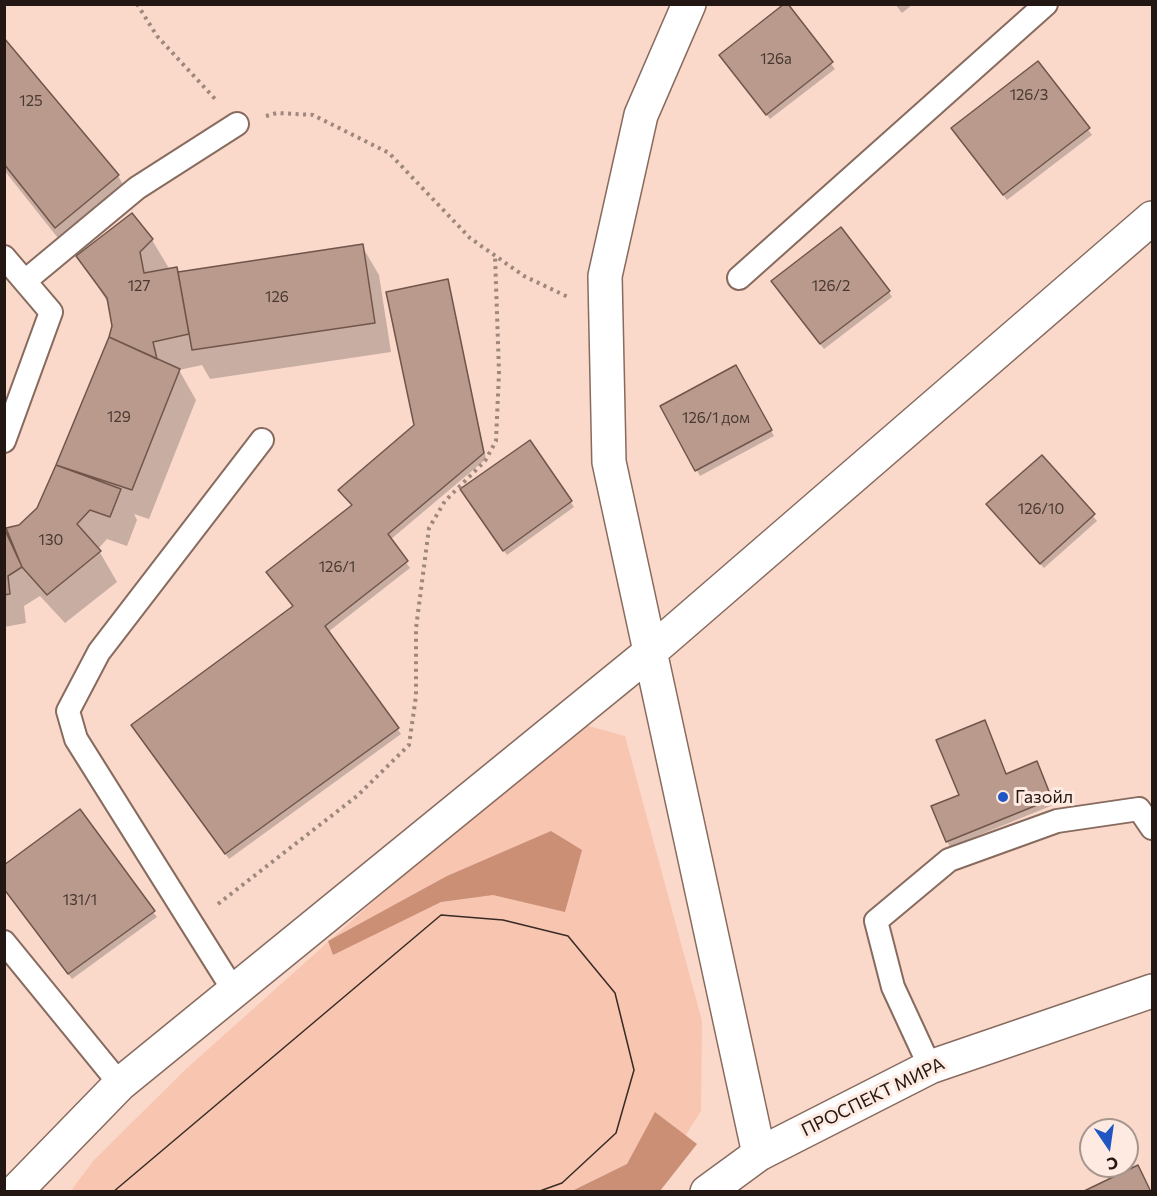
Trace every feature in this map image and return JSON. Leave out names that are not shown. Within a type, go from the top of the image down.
[{"type":"street","points":[[689,4],[641,115],[605,276],[609,462],[759,1154]]},
{"type":"street","points":[[15,1191],[120,1084],[649,653],[1152,218]]},
{"type":"street","name":"ПРОСПЕКТ МИРА","points":[[707,1191],[759,1154],[930,1066],[1152,991]]},
{"type":"lane","points":[[739,278],[1046,4]]},
{"type":"lane","points":[[25,281],[137,188],[237,124]]},
{"type":"lane","points":[[4,257],[51,312],[4,441]]},
{"type":"lane","points":[[234,991],[76,739],[68,711],[99,652],[262,440]]},
{"type":"lane","points":[[930,1066],[893,987],[876,921],[949,860],[1057,821],[1138,809],[1152,828]]},
{"type":"lane","points":[[4,942],[120,1084]]},
{"type":"path","points":[[137,4],[157,36],[237,124],[277,112],[313,115],[389,153],[470,238],[524,276],[606,316]]},
{"type":"path","points":[[192,924],[357,796],[409,745],[416,696],[416,628],[429,528],[445,501],[485,461],[496,441],[499,372],[495,255]]},
{"type":"shaded area","points":[[574,722],[625,736],[702,1021],[701,1111],[658,1179],[633,1192],[70,1192],[94,1160],[186,1069]]},
{"type":"shaded area","points":[[551,831],[582,850],[565,912],[493,895],[441,902],[333,955],[328,941],[447,876]]},
{"type":"shaded area","points":[[655,1112],[697,1144],[660,1191],[572,1191],[627,1164]]},
{"type":"building","points":[[784,4],[788,4],[833,62],[766,115],[719,55]]},
{"type":"building","points":[[4,38],[119,175],[55,228],[4,164]]},
{"type":"building","points":[[1038,61],[1090,128],[1003,195],[951,128]]},
{"type":"building","points":[[132,213],[153,239],[140,252],[144,273],[177,267],[189,334],[153,342],[157,359],[109,337],[112,326],[107,298],[76,256]]},
{"type":"building","points":[[841,227],[890,291],[820,344],[771,281]]},
{"type":"building","points":[[363,244],[375,323],[192,350],[178,272]]},
{"type":"building","points":[[448,279],[484,453],[388,534],[408,561],[325,626],[399,728],[225,854],[131,725],[293,606],[266,572],[352,505],[338,490],[414,425],[386,292]]},
{"type":"building","points":[[109,337],[180,369],[132,490],[56,465]]},
{"type":"building","points":[[736,365],[772,430],[695,471],[660,406]]},
{"type":"building","points":[[530,440],[572,501],[503,551],[460,489]]},
{"type":"building","points":[[1042,455],[1095,514],[1040,564],[986,504]]},
{"type":"building","points":[[56,465],[121,489],[110,517],[90,510],[77,524],[101,551],[47,595],[22,567],[6,528],[19,525],[37,508]]},
{"type":"building","points":[[4,528],[22,567],[8,576],[10,594],[4,595]]},
{"type":"building","points":[[985,720],[1006,774],[1037,761],[1052,799],[946,842],[931,806],[959,795],[936,740]]},
{"type":"building","points":[[80,809],[155,911],[68,974],[4,889],[4,865]]},
{"type":"building","points":[[1139,1167],[1151,1192],[1082,1192],[1111,1178],[1139,1178]]},
{"type":"tram line","points":[[113,1192],[441,915],[503,920],[568,936],[615,993],[634,1070],[616,1133],[562,1183],[537,1192]]},
{"type":"place","name":"Газойл","points":[[1003,797]]}]
